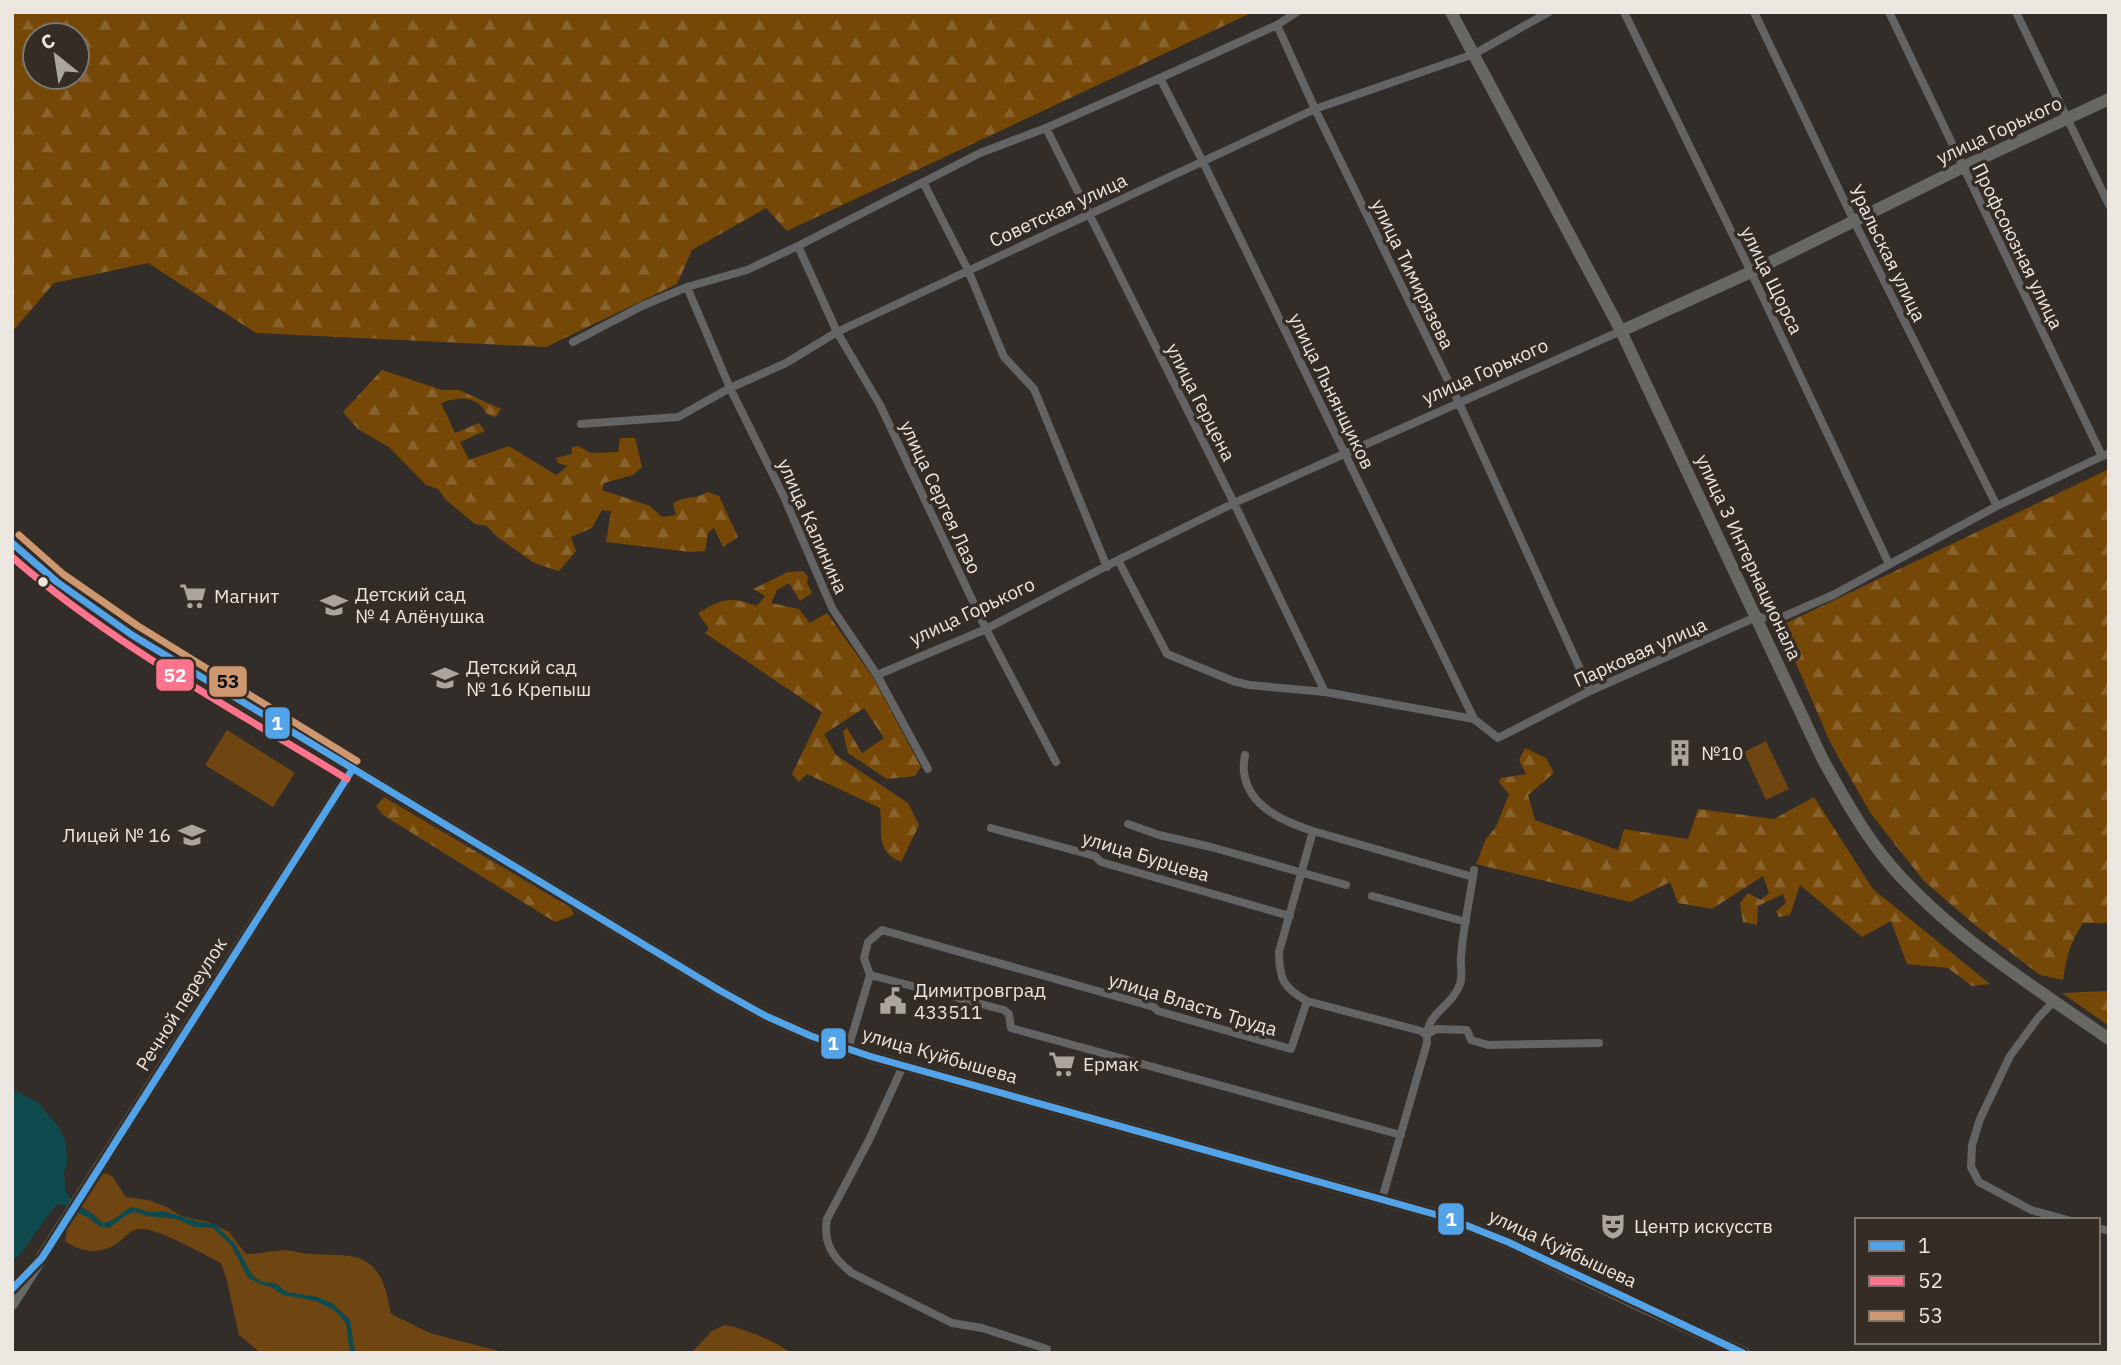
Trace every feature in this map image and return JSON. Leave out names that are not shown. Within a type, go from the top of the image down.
[{"type":"main road","name":"улица 3 Интернационала","points":[[1451,12],[1621,331],[1823,760],[1855,817],[1891,866],[1933,911],[1972,942],[2109,1039]]},
{"type":"main road","name":"улица Горького","points":[[1621,331],[1751,272],[1963,167],[2109,99]]},
{"type":"main road","name":"улица Куйбышева","points":[[12,543],[57,582],[123,629],[352,770],[766,1016],[811,1036],[903,1066],[1448,1218],[1508,1242],[1745,1353]]},
{"type":"main road","name":"Речной переулок","points":[[12,1304],[352,770]]},
{"type":"main road","name":"Речной переулок","points":[[12,1289],[42,1258]]},
{"type":"street","points":[[573,342],[642,306],[687,287],[747,270],[980,153],[1046,128],[1160,78],[1277,25],[1297,12]]},
{"type":"street","name":"Советская улица","points":[[581,424],[678,417],[730,388],[786,363],[837,332],[1202,160],[1315,109],[1474,54],[1549,12]]},
{"type":"street","name":"улица Щорса","points":[[1624,12],[1889,564]]},
{"type":"street","name":"Уральская улица","points":[[1754,12],[1854,222],[1997,506]]},
{"type":"street","name":"Профсоюзная улица","points":[[1889,12],[2105,454]]},
{"type":"street","points":[[2017,12],[2109,205]]},
{"type":"street","name":"улица Тимирязева","points":[[1277,25],[1315,109],[1459,403],[1590,691]]},
{"type":"street","name":"улица Льнянщиков","points":[[1160,78],[1474,719]]},
{"type":"street","name":"улица Герцена","points":[[1046,128],[1234,503],[1325,692]]},
{"type":"street","points":[[923,182],[968,270],[1004,357],[1034,389],[1107,567]]},
{"type":"street","name":"улица Сергея Лазо","points":[[798,246],[837,332],[880,405],[986,629],[1056,762]]},
{"type":"street","name":"улица Калинина","points":[[687,287],[730,388],[784,497],[832,608],[877,675],[928,769]]},
{"type":"street","name":"улица Горького","points":[[877,675],[986,629],[1234,503],[1621,331]]},
{"type":"street","name":"Парковая улица","points":[[1118,560],[1167,654],[1249,685],[1325,692],[1474,719],[1498,738],[1590,691],[1756,617],[1780,618],[1833,595],[1997,506],[2105,454]]},
{"type":"street","points":[[1245,755],[1244,774],[1256,801],[1281,818],[1314,831],[1474,874],[1461,956],[1461,982],[1451,1000],[1431,1018],[1426,1035],[1427,1043],[1382,1199]]},
{"type":"street","name":"улица Бурцева","points":[[1128,824],[1159,835],[1346,885]]},
{"type":"street","name":"улица Бурцева","points":[[991,828],[1095,856],[1101,862],[1290,916]]},
{"type":"street","points":[[1314,831],[1279,952],[1279,970],[1286,987],[1307,1001],[1421,1031],[1426,1035]]},
{"type":"street","points":[[1372,895],[1466,922]]},
{"type":"street","name":"улица Власть Труда","points":[[870,975],[864,958],[868,942],[882,930],[1291,1049],[1307,1001]]},
{"type":"street","points":[[848,1049],[870,975],[1004,1010],[1009,1014],[1011,1028],[1401,1135]]},
{"type":"street","points":[[2054,1001],[2010,1056],[1980,1119],[1972,1145],[1971,1167],[1979,1182],[2031,1210],[2061,1218]]},
{"type":"street","points":[[1426,1035],[1436,1029],[1467,1030],[1471,1040],[1488,1045],[1600,1043]]},
{"type":"street","points":[[903,1066],[869,1140],[827,1219],[825,1233],[830,1250],[838,1262],[852,1273],[952,1323],[982,1328],[1048,1349]]},
{"type":"shaded area","points":[[227,730],[295,773],[273,807],[205,765]]},
{"type":"shaded area","points":[[1766,741],[1789,789],[1766,800],[1744,752]]},
{"type":"shaded area","points":[[104,1173],[112,1176],[126,1197],[149,1200],[181,1216],[209,1222],[229,1232],[246,1254],[284,1250],[345,1255],[360,1259],[374,1268],[381,1278],[391,1314],[430,1333],[506,1353],[261,1353],[239,1335],[221,1263],[180,1242],[147,1230],[135,1230],[110,1247],[97,1251],[83,1250],[65,1241],[69,1217]]},
{"type":"shaded area","points":[[724,1325],[759,1336],[791,1353],[691,1353],[712,1331]]},
{"type":"green space","points":[[12,12],[1253,12],[787,231],[766,208],[692,250],[677,284],[546,347],[256,333],[148,263],[54,283],[12,332]]},
{"type":"green space","points":[[382,370],[442,390],[459,390],[501,409],[496,417],[470,399],[441,403],[455,433],[479,423],[485,431],[460,442],[469,460],[509,446],[556,475],[568,466],[558,463],[556,458],[572,454],[572,447],[578,446],[591,453],[618,452],[620,438],[635,438],[642,467],[633,475],[604,483],[602,490],[650,506],[662,517],[676,515],[673,503],[678,501],[707,492],[719,496],[738,537],[723,547],[714,528],[708,533],[705,551],[690,552],[606,542],[611,511],[602,510],[592,528],[571,537],[576,551],[559,571],[534,563],[496,536],[487,526],[475,524],[446,500],[438,489],[426,485],[389,447],[358,429],[343,412]]},
{"type":"green space","points":[[2109,469],[2109,921],[2083,923],[2069,950],[2063,980],[2040,975],[1924,881],[1871,814],[1830,742],[1780,626]]},
{"type":"green space","points":[[803,571],[808,577],[807,583],[812,593],[800,601],[789,583],[777,590],[771,603],[799,609],[810,623],[827,613],[874,679],[921,767],[915,776],[887,779],[848,753],[843,731],[847,728],[862,753],[884,738],[864,708],[824,734],[836,755],[908,803],[919,825],[901,862],[893,858],[884,847],[880,808],[807,774],[799,782],[792,774],[822,712],[705,633],[709,629],[698,613],[726,600],[757,606],[765,596],[753,589],[788,572]]},
{"type":"green space","points":[[1525,748],[1546,758],[1554,773],[1528,795],[1535,820],[1618,850],[1624,829],[1688,839],[1698,809],[1774,819],[1814,797],[1873,889],[1990,984],[1972,986],[1948,968],[1907,964],[1891,921],[1862,937],[1800,885],[1790,915],[1779,917],[1776,911],[1786,903],[1783,894],[1758,906],[1757,925],[1743,922],[1740,903],[1748,893],[1761,900],[1769,893],[1763,876],[1712,909],[1678,903],[1670,882],[1630,902],[1476,864],[1486,839],[1496,827],[1509,794],[1499,782],[1501,778],[1526,774],[1519,760]]},
{"type":"green space","points":[[384,797],[571,908],[574,915],[555,922],[383,815],[376,806]]},
{"type":"green space","points":[[2109,991],[2109,1026],[2062,993]]},
{"type":"water","points":[[12,1089],[37,1102],[59,1127],[66,1142],[66,1192],[72,1201],[103,1223],[133,1207],[149,1212],[163,1211],[215,1224],[235,1244],[253,1276],[262,1282],[275,1283],[287,1292],[318,1297],[332,1303],[350,1320],[355,1353],[350,1353],[346,1323],[335,1311],[316,1301],[283,1295],[248,1278],[231,1245],[213,1228],[195,1227],[176,1219],[146,1216],[136,1212],[128,1214],[109,1228],[100,1227],[89,1218],[60,1204],[54,1207],[19,1256],[12,1261]]},
{"type":"transit line","name":"53","points":[[19,535],[63,574],[138,626],[357,761]]},
{"type":"transit line","name":"1","points":[[12,543],[57,582],[132,635],[766,1016],[811,1036],[869,1056],[1448,1218],[1508,1242],[1743,1353]]},
{"type":"transit line","name":"52","points":[[12,557],[51,589],[132,647],[347,779]]},
{"type":"transit line","name":"1","points":[[12,1289],[42,1258],[352,770]]},
{"type":"place","name":"Магнит","points":[[193,596]]},
{"type":"place","name":"Детский сад № 4 Алёнушка","points":[[334,605]]},
{"type":"place","name":"Детский сад № 16 Крепыш","points":[[445,678]]},
{"type":"place","name":"№10","points":[[1680,753]]},
{"type":"place","name":"Лицей № 16","points":[[192,835]]},
{"type":"place","name":"Димитровград 433511","points":[[893,1001]]},
{"type":"place","name":"Ермак","points":[[1062,1064]]},
{"type":"place","name":"Центр искусств","points":[[1613,1226]]}]
